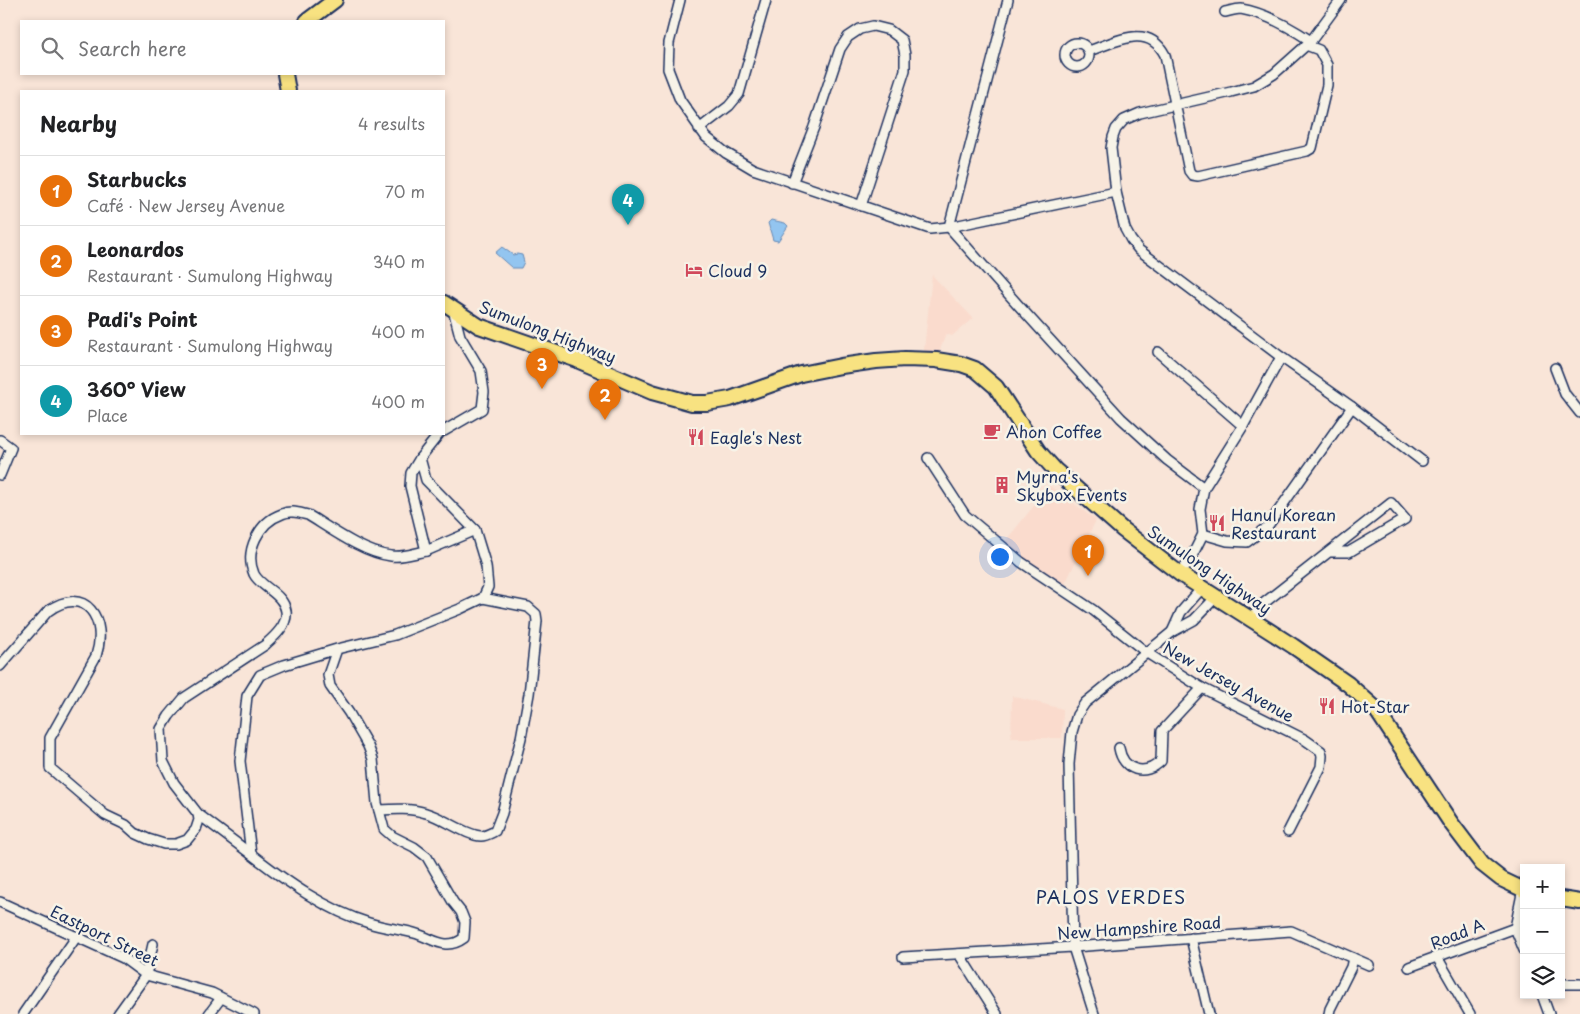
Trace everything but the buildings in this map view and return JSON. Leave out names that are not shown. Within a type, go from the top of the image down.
[{"type":"main road","points":[[308,20],[335,0]]},
{"type":"main road","points":[[285,75],[288,90]]},
{"type":"main road","name":"Sumulong Highway","points":[[448,306],[472,322],[487,329],[577,360],[652,392],[692,403],[707,403],[730,399],[801,374],[876,361],[905,359],[936,360],[968,366],[980,372],[996,387],[1038,451],[1055,470],[1123,530],[1180,574],[1348,684],[1375,708],[1451,822],[1482,864],[1500,878],[1520,888]]},
{"type":"main road","points":[[1565,900],[1580,902]]},
{"type":"street","points":[[680,0],[669,43],[668,69],[680,100],[699,130],[714,144],[742,163],[792,183],[930,229],[949,227],[1116,192]]},
{"type":"street","points":[[699,130],[729,106],[739,94],[766,0]]},
{"type":"street","points":[[949,227],[1008,0]]},
{"type":"street","points":[[1341,0],[1308,43],[1274,74],[1254,86],[1175,104],[1130,116],[1124,120],[1116,129],[1111,148],[1116,192],[1125,229],[1139,250],[1422,461]]},
{"type":"street","points":[[1089,51],[1130,37],[1140,36],[1149,38],[1156,43],[1165,55],[1189,171],[1195,176],[1309,150],[1313,146],[1318,128],[1327,85],[1327,65],[1320,50],[1308,43],[1294,30],[1262,15],[1239,9],[1225,12]]},
{"type":"street","points":[[792,183],[814,127],[840,48],[848,37],[860,29],[873,26],[889,30],[902,40],[905,70],[861,206]]},
{"type":"street","points":[[949,227],[1121,418],[1167,460],[1204,488]]},
{"type":"street","points":[[445,430],[482,409],[484,392],[481,371],[460,336],[448,306]]},
{"type":"street","points":[[1158,352],[1243,426]]},
{"type":"street","points":[[1180,574],[1203,534],[1200,509],[1204,488],[1243,426],[1281,357]]},
{"type":"street","points":[[1554,368],[1565,394],[1580,413]]},
{"type":"street","points":[[1203,534],[1227,541],[1247,542],[1268,527],[1352,407]]},
{"type":"street","points":[[445,421],[454,424]]},
{"type":"street","points":[[426,551],[410,486],[411,474],[420,458],[438,435]]},
{"type":"street","points":[[0,440],[12,448],[0,474]]},
{"type":"street","points":[[420,458],[426,480],[475,530],[488,576],[488,587],[483,598]]},
{"type":"street","name":"New Jersey Avenue","points":[[928,458],[965,515],[1022,562],[1093,610],[1147,653],[1202,688],[1304,739],[1320,751],[1322,756],[1321,767],[1288,832]]},
{"type":"street","points":[[1251,619],[1264,603],[1391,503],[1405,518],[1350,552],[1329,552]]},
{"type":"street","points":[[337,649],[328,675],[330,686],[349,713],[368,746],[373,759],[379,810],[384,829],[392,836],[414,847],[427,857],[453,902],[461,912],[465,922],[464,938],[456,943],[445,944],[430,940],[416,933],[369,924],[334,909],[285,880],[198,814],[174,783],[163,761],[161,729],[184,698],[265,645],[277,635],[286,619],[283,603],[276,594],[254,575],[251,562],[251,551],[265,523],[282,513],[297,512],[308,515],[370,550],[401,557],[426,551],[475,530]]},
{"type":"street","points":[[1172,632],[1181,612],[1202,588]]},
{"type":"street","points":[[1094,1014],[1073,947],[1069,764],[1072,732],[1077,715],[1085,703],[1172,632],[1194,620],[1216,597]]},
{"type":"street","points":[[251,854],[240,761],[247,696],[260,675],[284,665],[337,649],[395,635],[483,598],[528,607],[536,614],[537,621],[529,694],[502,813],[496,830],[480,836],[426,812],[406,809],[379,810]]},
{"type":"street","points":[[0,666],[48,610],[57,604],[68,601],[79,602],[89,608],[100,628],[100,642],[96,656],[50,738],[50,768],[105,815],[126,825],[135,833],[164,844],[176,844],[187,840],[196,828],[198,814]]},
{"type":"street","points":[[1119,748],[1121,758],[1126,765],[1139,769],[1153,769],[1161,761],[1162,731],[1202,688]]},
{"type":"street","name":"Eastport Street","points":[[1,904],[123,958],[146,975],[212,993],[254,1014]]},
{"type":"street","points":[[1520,904],[1515,928],[1520,940]]},
{"type":"street","name":"Road A","points":[[1409,967],[1515,928]]},
{"type":"street","name":"New Hampshire Road","points":[[903,957],[1290,931],[1370,965]]},
{"type":"street","points":[[23,1014],[77,936]]},
{"type":"street","points":[[1190,938],[1209,1014]]},
{"type":"street","points":[[118,1014],[146,975],[153,944]]},
{"type":"street","points":[[959,954],[997,1014]]},
{"type":"street","points":[[1437,957],[1470,1014]]},
{"type":"street","points":[[1329,1014],[1351,967],[1353,958]]},
{"type":"street","points":[[1565,984],[1580,984]]},
{"type":"street","points":[[209,1014],[220,998]]},
{"type":"street","points":[[1544,999],[1550,1014]]},
{"type":"shaded area","points":[[932,275],[973,318],[952,336],[946,334],[940,350],[940,360],[923,359]]},
{"type":"shaded area","points":[[1050,486],[1096,520],[1063,588],[1003,544]]},
{"type":"shaded area","points":[[1012,696],[1063,709],[1062,738],[1011,738]]},
{"type":"water","points":[[771,220],[785,223],[788,226],[778,241],[773,240],[768,223]]},
{"type":"water","points":[[502,247],[513,255],[522,255],[524,262],[521,268],[512,268],[495,253]]},
{"type":"place","name":"360° View","points":[[628,225]]},
{"type":"place","name":"Cloud 9","points":[[694,270]]},
{"type":"place","name":"Padi's Point","points":[[542,389]]},
{"type":"place","name":"Leonardos","points":[[605,420]]},
{"type":"place","name":"Ahon Coffee","points":[[992,431]]},
{"type":"place","name":"Eagle's Nest","points":[[696,437]]},
{"type":"place","name":"Myrna's Skybox Events","points":[[1002,485]]},
{"type":"place","name":"Hanul Korean Restaurant","points":[[1217,523]]},
{"type":"place","name":"Starbucks","points":[[1088,576]]},
{"type":"place","name":"Hot-Star","points":[[1327,706]]},
{"type":"district","name":"PALOS VERDES","points":[[1111,896]]}]
